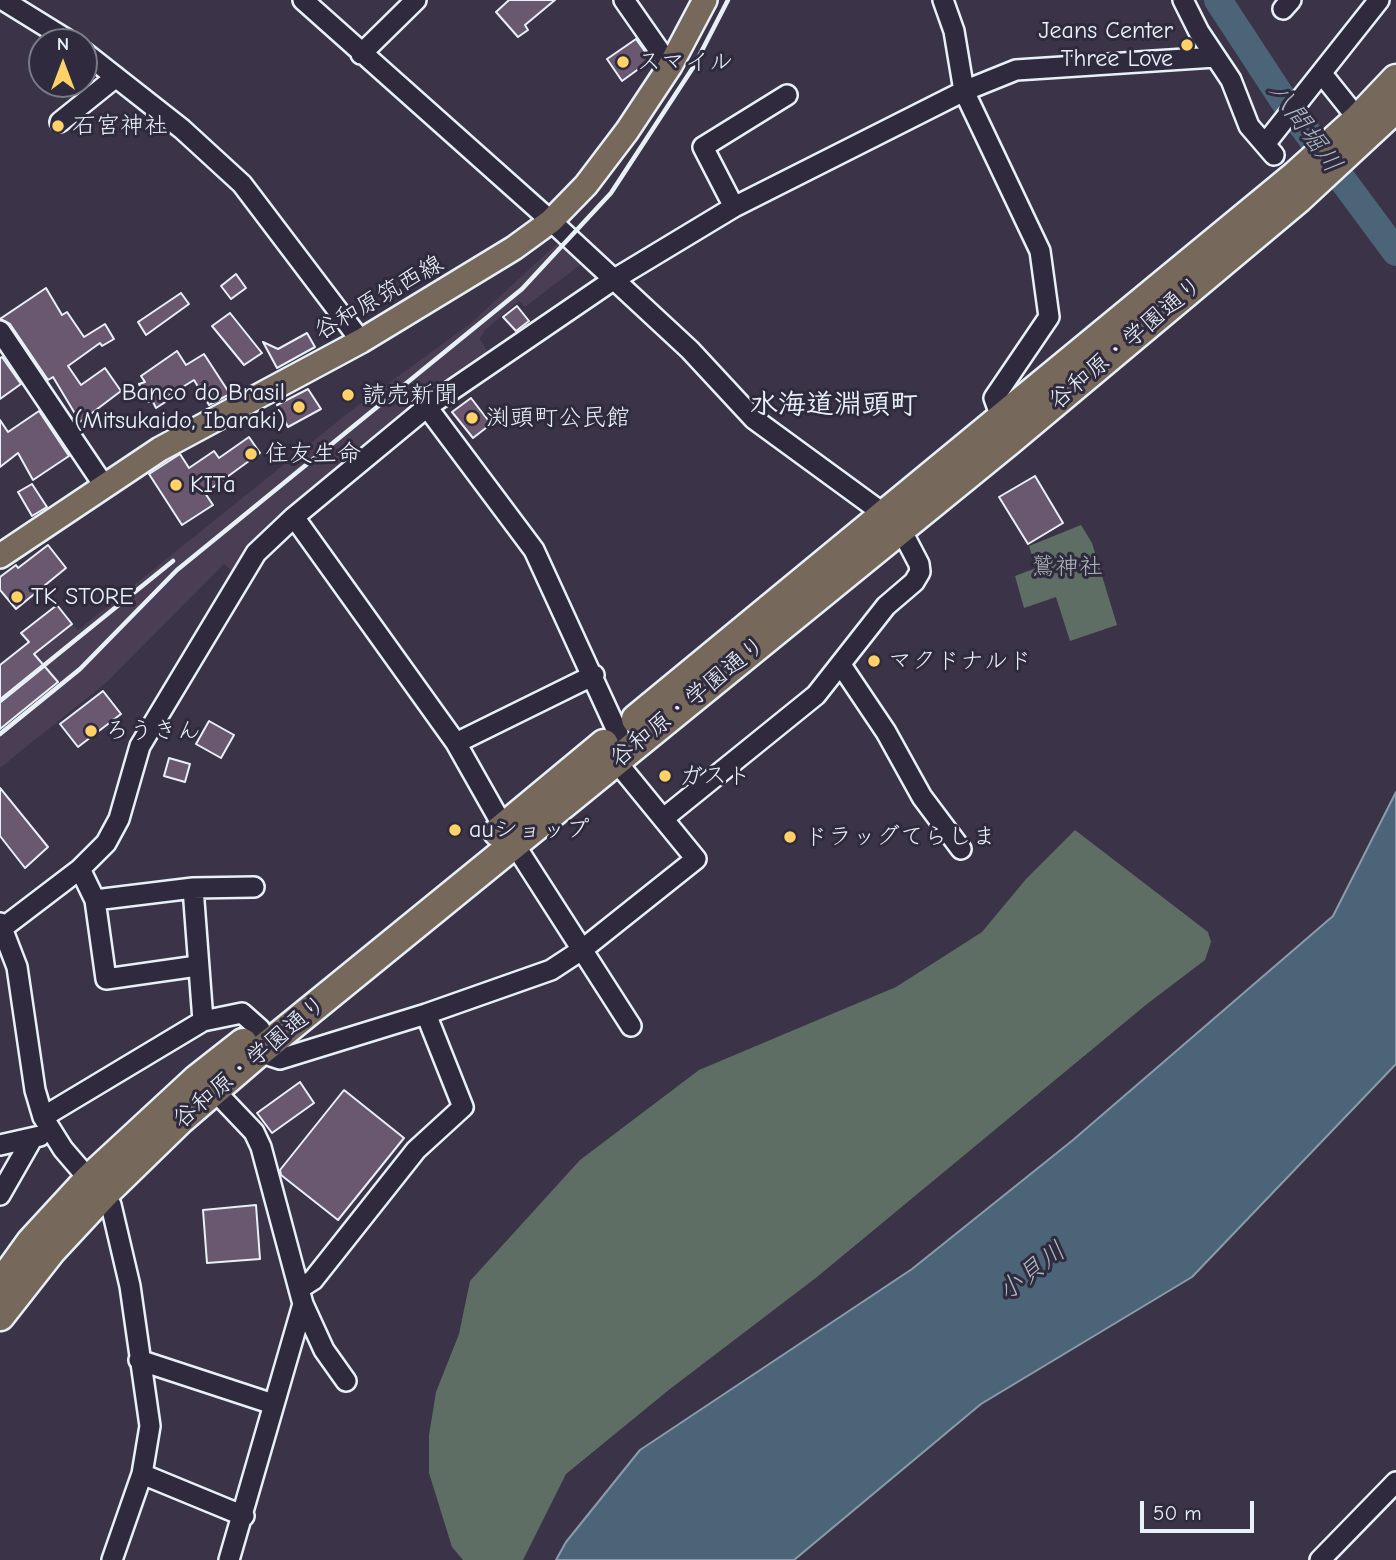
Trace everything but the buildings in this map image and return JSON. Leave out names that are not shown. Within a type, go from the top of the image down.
[{"type":"highway","name":"谷和原・学園通り","points":[[0,1317],[97,1186],[196,1080],[260,1040],[1302,183],[1356,130],[1396,79]]},
{"type":"highway","name":"谷和原・学園通り","points":[[1356,130],[1396,108]]},
{"type":"highway","name":"谷和原・学園通り","points":[[891,523],[1002,417],[1302,183]]},
{"type":"highway","name":"谷和原・学園通り","points":[[0,1284],[31,1242],[215,1091],[260,1040]]},
{"type":"main road","name":"谷和原筑西線","points":[[0,556],[160,449],[360,341],[514,248],[551,221],[586,186],[627,131],[670,66],[705,0]]},
{"type":"street","points":[[3,0],[48,28]]},
{"type":"street","points":[[303,0],[361,54],[413,96],[690,350],[754,419],[891,523],[919,564],[920,572],[906,591],[886,606],[816,695],[664,818]]},
{"type":"street","points":[[361,54],[416,0]]},
{"type":"street","points":[[624,0],[670,66]]},
{"type":"street","points":[[943,0],[954,31],[964,91],[1040,251],[1049,317],[994,398],[1002,417]]},
{"type":"street","points":[[1183,0],[1231,80],[1249,126],[1270,145],[1378,0]]},
{"type":"street","points":[[112,1560],[142,1474],[150,1426],[131,1286],[115,1217],[97,1186],[42,1129],[17,967],[1,927],[80,869],[106,843],[119,819],[140,746],[256,553],[294,517],[427,407],[614,280],[734,207],[964,91],[1016,70],[1215,57]]},
{"type":"street","points":[[98,63],[182,129],[242,184],[360,341]]},
{"type":"street","points":[[60,122],[116,77]]},
{"type":"street","points":[[1319,78],[1356,130]]},
{"type":"street","points":[[734,207],[703,147],[787,95]]},
{"type":"street","points":[[0,331],[103,485]]},
{"type":"street","points":[[0,1145],[42,1129],[203,1021],[242,1013],[260,1040],[280,1059],[426,1014],[551,970],[583,949],[696,859],[664,818],[616,747],[594,675],[534,550],[427,407]]},
{"type":"street","points":[[294,517],[456,743],[509,836],[631,1026]]},
{"type":"street","points":[[841,664],[886,732],[922,797],[961,849]]},
{"type":"street","points":[[456,743],[594,675]]},
{"type":"street","points":[[80,869],[95,900],[106,979],[197,966]]},
{"type":"street","points":[[95,900],[192,888],[254,887]]},
{"type":"street","points":[[192,888],[203,1021]]},
{"type":"street","points":[[229,1560],[244,1516],[301,1296],[416,1150],[463,1107],[426,1014]]},
{"type":"street","points":[[215,1091],[254,1132],[261,1147],[301,1296],[324,1350],[346,1381]]},
{"type":"street","points":[[0,1195],[42,1129]]},
{"type":"street","points":[[139,1360],[274,1404]]},
{"type":"street","points":[[142,1474],[244,1516]]},
{"type":"street","points":[[1320,1560],[1396,1482]]},
{"type":"shaded area","points":[[561,240],[584,262],[525,307],[519,301],[485,330],[480,339],[489,353],[413,408],[256,540],[233,572],[224,564],[107,682],[0,768],[0,681],[72,624],[78,630],[348,413],[471,323]]},
{"type":"green space","name":"鷲神社","points":[[1081,525],[1092,543],[1117,625],[1070,641],[1056,597],[1024,608],[1015,576],[1036,568],[1029,546]]},
{"type":"green space","points":[[1075,830],[1208,932],[1211,942],[1205,960],[1147,1004],[817,1277],[670,1389],[566,1474],[523,1560],[463,1560],[452,1547],[429,1473],[429,1435],[436,1392],[459,1334],[470,1281],[580,1160],[699,1070],[896,987],[982,932],[1026,879]]},
{"type":"water","name":"小貝川","points":[[1396,792],[1396,1064],[1192,1277],[981,1404],[794,1560],[556,1560],[566,1542],[640,1450],[912,1269],[1073,1140],[1333,916]]},
{"type":"waterway","name":"八間堀川","points":[[1218,0],[1284,101],[1396,252]]},
{"type":"railway","points":[[0,734],[80,669],[177,570],[522,289],[611,193],[694,66],[728,0]]},
{"type":"railway","points":[[0,701],[173,561]]},
{"type":"place","name":"Jeans Center Three Love","points":[[1187,45]]},
{"type":"place","name":"スマイル","points":[[623,62]]},
{"type":"place","name":"石宮神社","points":[[58,126]]},
{"type":"place","name":"読売新聞","points":[[348,395]]},
{"type":"place","name":"Banco do Brasil (Mitsukaido, Ibaraki)","points":[[299,407]]},
{"type":"place","name":"渕頭町公民館","points":[[472,418]]},
{"type":"place","name":"住友生命","points":[[251,454]]},
{"type":"place","name":"KITa","points":[[176,485]]},
{"type":"place","name":"TK STORE","points":[[17,597]]},
{"type":"place","name":"マクドナルド","points":[[874,661]]},
{"type":"place","name":"ろうきん","points":[[91,731]]},
{"type":"place","name":"ガスト","points":[[665,776]]},
{"type":"place","name":"auショップ","points":[[455,830]]},
{"type":"place","name":"ドラッグてらしま","points":[[790,837]]},
{"type":"district","name":"水海道淵頭町","points":[[834,405]]}]
